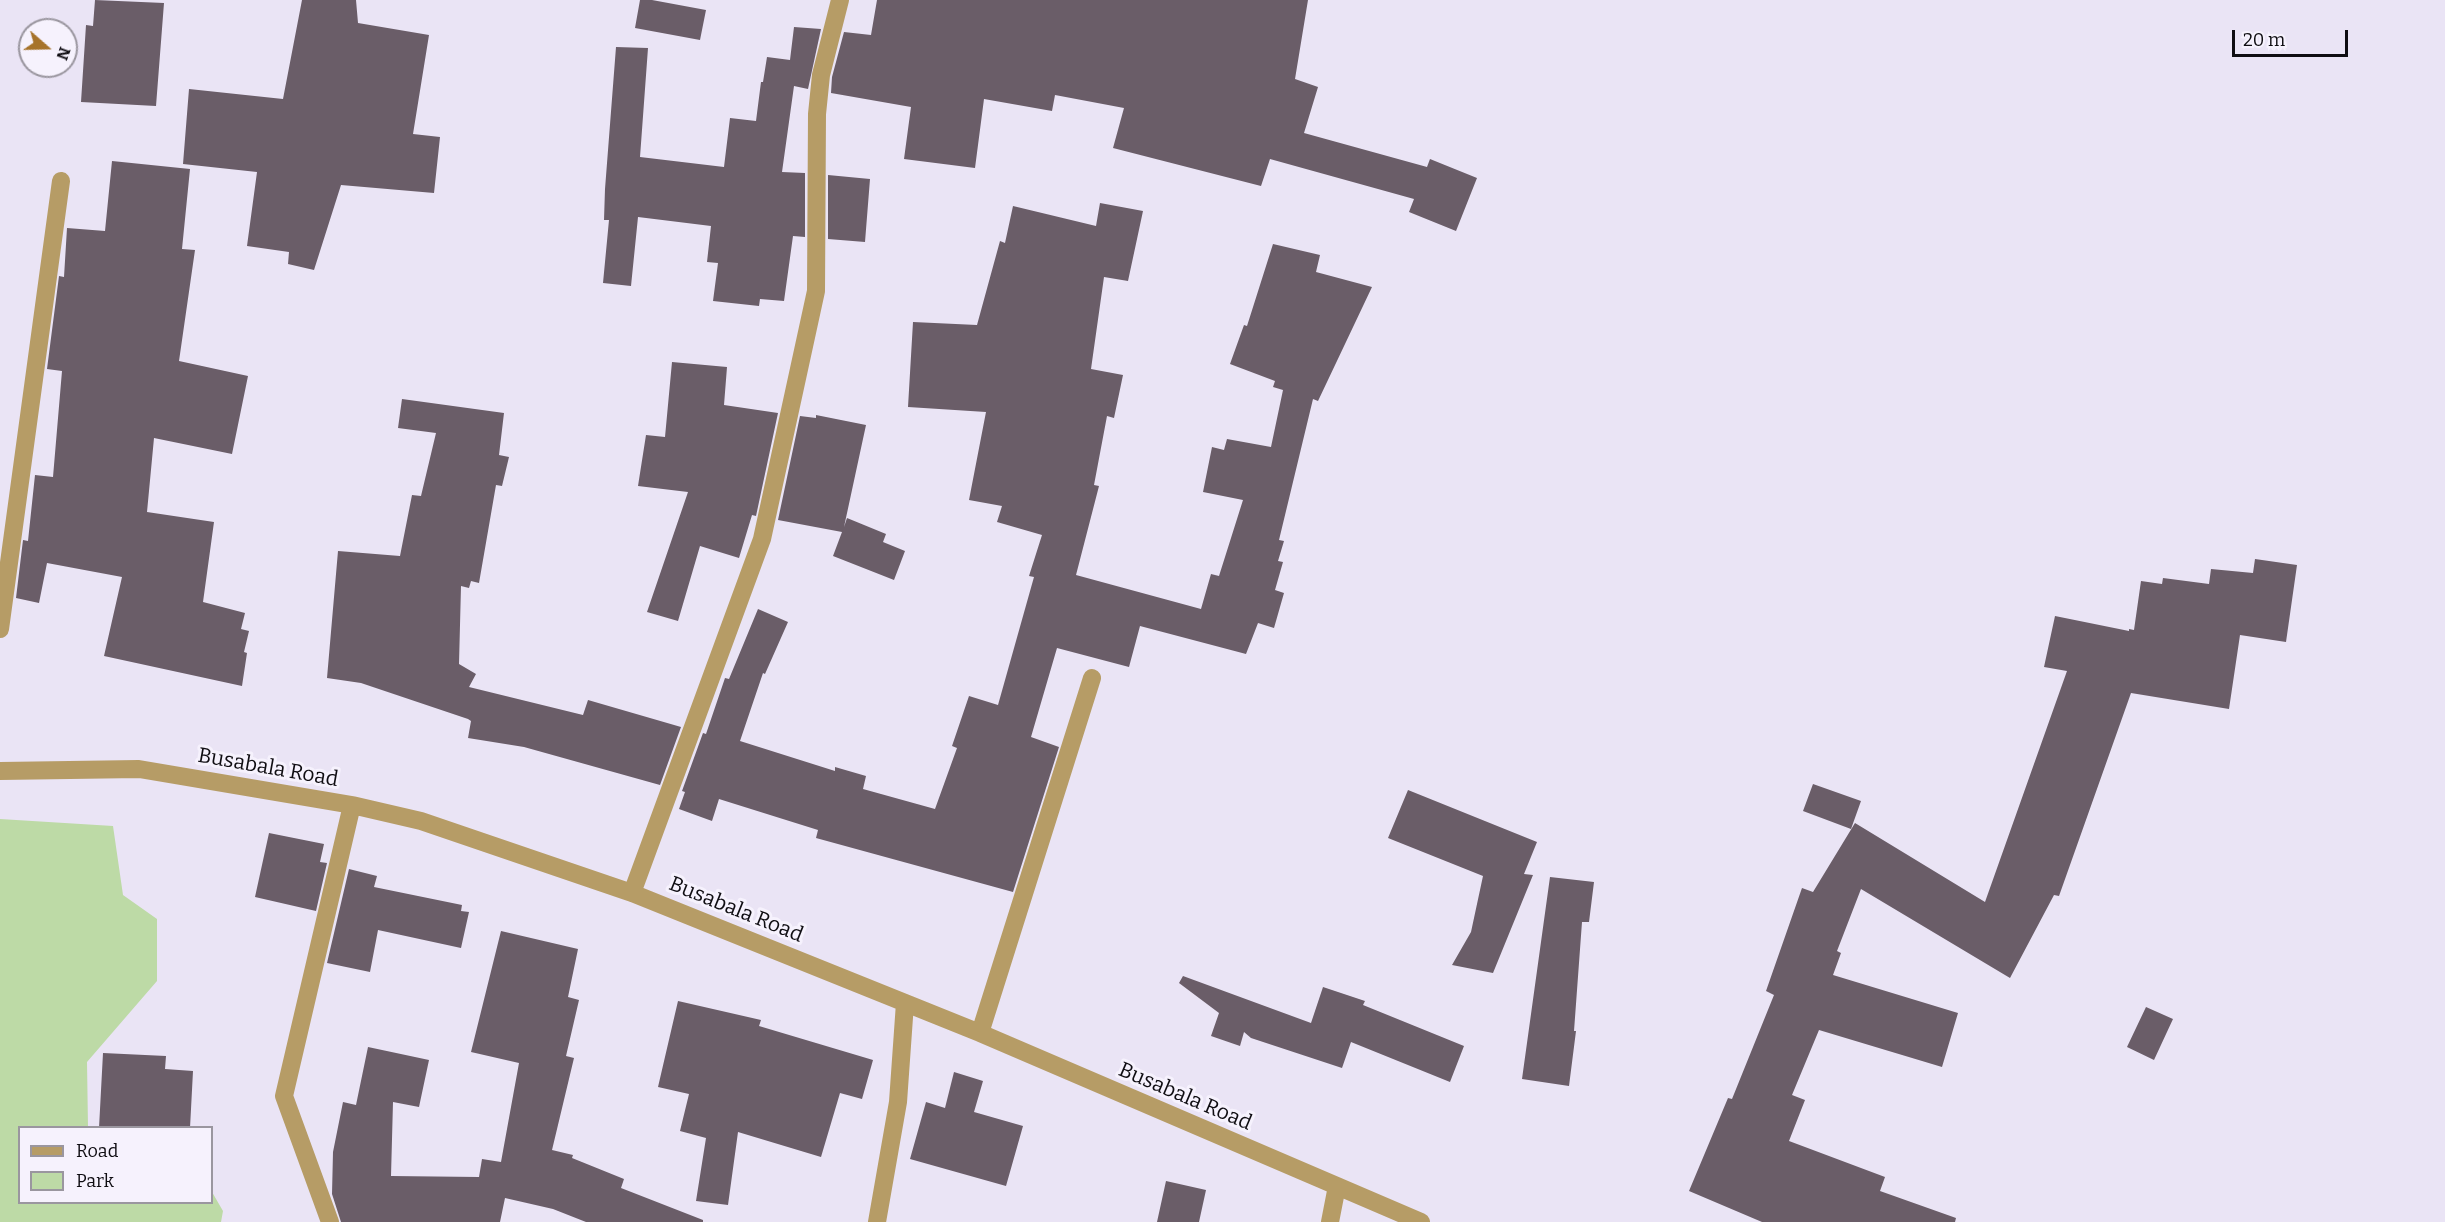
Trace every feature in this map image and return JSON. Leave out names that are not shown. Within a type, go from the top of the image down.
[{"type":"street","points":[[632,892],[762,539],[816,291],[817,114],[821,75],[840,0]]},
{"type":"street","points":[[0,629],[61,182]]},
{"type":"street","points":[[980,1033],[1092,678]]},
{"type":"street","name":"Busabala Road","points":[[0,771],[139,769],[352,805],[421,821],[632,892],[980,1033],[1421,1222]]},
{"type":"street","points":[[330,1222],[284,1096],[352,805]]},
{"type":"street","points":[[877,1222],[898,1102],[906,1003]]},
{"type":"street","points":[[1330,1222],[1337,1186]]},
{"type":"green space","points":[[0,819],[113,826],[123,895],[157,919],[157,981],[87,1062],[88,1126],[18,1126],[18,1204],[213,1204],[213,1194],[223,1211],[221,1222],[0,1222]]},
{"type":"building","points":[[95,0],[164,3],[156,106],[81,102],[86,25],[93,26]]},
{"type":"building","points":[[302,0],[356,0],[358,23],[429,35],[413,134],[440,137],[434,193],[341,185],[314,270],[288,264],[289,252],[247,246],[257,172],[183,164],[189,89],[283,99]]},
{"type":"building","points":[[640,0],[706,10],[700,40],[635,28]]},
{"type":"building","points":[[877,0],[1308,0],[1295,79],[1318,87],[1304,133],[1427,167],[1430,159],[1477,178],[1456,231],[1409,212],[1414,199],[1270,159],[1261,186],[1113,148],[1124,108],[1055,95],[1052,111],[984,99],[975,168],[904,159],[911,107],[831,93],[832,77],[844,32],[871,35]]},
{"type":"building","points":[[794,27],[821,29],[808,89],[794,86],[782,172],[805,173],[805,237],[793,236],[784,301],[760,299],[759,306],[713,301],[718,263],[707,262],[711,226],[638,217],[631,286],[603,283],[609,220],[604,220],[605,189],[616,47],[648,48],[640,157],[724,167],[730,118],[756,121],[767,57],[790,60]]},
{"type":"building","points":[[112,161],[190,169],[182,249],[195,250],[179,361],[248,376],[232,454],[154,438],[147,512],[214,522],[203,602],[245,613],[241,629],[249,631],[244,652],[247,653],[242,686],[104,656],[122,577],[47,563],[39,603],[16,598],[23,540],[28,541],[35,475],[53,477],[62,371],[47,369],[59,276],[64,277],[67,228],[105,231]]},
{"type":"building","points":[[828,175],[870,179],[865,242],[828,239]]},
{"type":"building","points":[[1100,203],[1143,211],[1128,281],[1104,277],[1091,369],[1123,375],[1114,418],[1107,416],[1094,485],[1099,486],[1076,575],[1201,609],[1211,574],[1219,576],[1243,500],[1203,492],[1212,447],[1224,450],[1227,439],[1271,447],[1283,390],[1273,387],[1275,381],[1230,364],[1244,325],[1247,326],[1273,244],[1320,255],[1316,272],[1372,287],[1318,401],[1313,399],[1279,540],[1284,541],[1278,561],[1283,562],[1275,590],[1284,593],[1274,628],[1258,623],[1246,654],[1140,626],[1129,667],[1057,648],[1031,737],[1059,747],[1013,892],[816,838],[818,830],[719,799],[712,821],[679,809],[685,792],[682,791],[703,733],[706,734],[725,678],[729,679],[758,609],[788,622],[765,674],[763,673],[740,741],[835,771],[835,767],[866,776],[863,789],[935,809],[957,748],[952,746],[969,696],[998,705],[1034,577],[1029,576],[1042,535],[997,522],[1002,506],[969,500],[986,412],[908,407],[913,322],[977,325],[1000,241],[1005,243],[1013,206],[1096,226]]},
{"type":"building","points":[[672,362],[727,367],[724,405],[778,413],[756,516],[752,515],[739,558],[700,546],[678,621],[647,612],[688,492],[638,486],[646,435],[665,437]]},
{"type":"building","points":[[402,399],[504,413],[499,455],[509,457],[502,486],[496,485],[479,583],[471,581],[469,588],[461,586],[459,664],[476,674],[469,687],[583,715],[588,700],[681,727],[660,785],[524,747],[468,738],[471,721],[468,719],[361,683],[327,678],[338,551],[400,556],[412,495],[421,496],[436,433],[398,428]]},
{"type":"building","points":[[816,415],[866,425],[844,527],[847,518],[886,534],[883,542],[905,551],[894,580],[833,556],[842,532],[778,520],[800,416],[816,418]]},
{"type":"building","points":[[2255,559],[2297,565],[2286,642],[2240,635],[2229,709],[2131,693],[2059,896],[2054,895],[2010,978],[1861,889],[1837,951],[1841,953],[1833,975],[1958,1013],[1942,1067],[1819,1030],[1792,1095],[1805,1100],[1789,1141],[1885,1177],[1880,1191],[1956,1218],[1955,1222],[1762,1222],[1689,1191],[1728,1098],[1732,1099],[1774,995],[1766,991],[1802,888],[1813,892],[1855,823],[1985,902],[2067,671],[2044,667],[2055,616],[2129,631],[2129,629],[2134,630],[2141,581],[2162,584],[2163,578],[2209,584],[2211,569],[2253,573]]},
{"type":"building","points":[[1813,784],[1861,801],[1851,829],[1803,811]]},
{"type":"building","points":[[1408,790],[1537,842],[1524,874],[1533,875],[1493,973],[1452,965],[1471,932],[1483,876],[1388,838]]},
{"type":"building","points":[[269,833],[324,844],[320,862],[327,863],[316,911],[255,897]]},
{"type":"building","points":[[349,869],[377,876],[374,887],[462,905],[461,911],[469,912],[461,948],[378,930],[370,972],[327,963]]},
{"type":"building","points":[[1550,877],[1594,882],[1589,922],[1582,922],[1574,1031],[1576,1031],[1569,1086],[1522,1079]]},
{"type":"building","points":[[501,931],[578,949],[568,997],[579,1000],[566,1056],[574,1058],[552,1150],[573,1155],[572,1158],[624,1179],[621,1188],[703,1220],[703,1222],[586,1222],[553,1209],[505,1198],[500,1222],[341,1222],[332,1194],[333,1152],[343,1102],[356,1105],[368,1047],[429,1060],[419,1107],[393,1102],[391,1176],[479,1177],[482,1159],[501,1162],[519,1063],[471,1052]]},
{"type":"building","points":[[1183,976],[1311,1023],[1323,987],[1365,1001],[1363,1005],[1464,1046],[1450,1082],[1351,1042],[1342,1068],[1251,1038],[1244,1032],[1240,1046],[1211,1036],[1219,1013],[1179,983]]},
{"type":"building","points":[[678,1001],[761,1020],[759,1026],[873,1060],[862,1099],[840,1093],[821,1157],[738,1132],[728,1205],[696,1201],[706,1138],[680,1131],[689,1094],[658,1087]]},
{"type":"building","points":[[2146,1007],[2173,1019],[2154,1060],[2127,1047]]},
{"type":"building","points":[[103,1053],[166,1056],[165,1069],[193,1071],[190,1126],[99,1126]]},
{"type":"building","points":[[954,1072],[983,1081],[974,1112],[1023,1126],[1006,1186],[910,1159],[926,1102],[945,1108]]},
{"type":"building","points":[[1166,1181],[1206,1190],[1199,1222],[1157,1222]]}]
